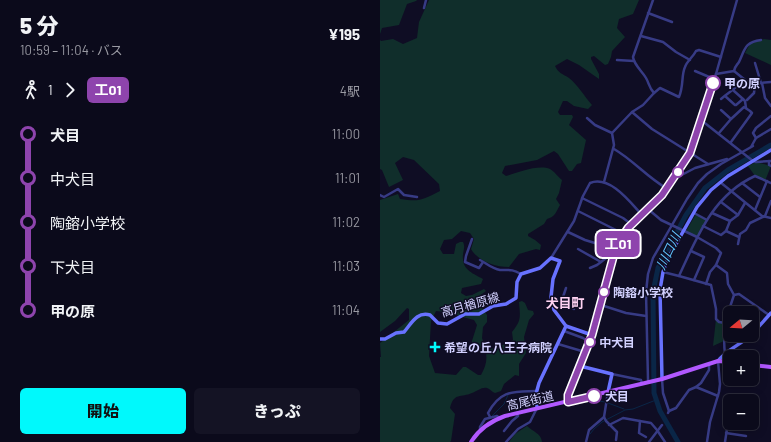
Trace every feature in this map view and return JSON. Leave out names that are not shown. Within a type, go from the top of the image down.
[{"type":"main road","points":[[723,361],[718,361],[660,380],[660,290],[663,272],[667,260],[683,230],[704,198],[719,182],[752,160],[771,150]]},
{"type":"main road","points":[[521,274],[540,268],[551,258],[560,262],[553,279],[551,296],[555,313],[566,326],[592,335],[568,395],[568,402]]},
{"type":"main road","name":"高月楢原線","points":[[380,339],[385,339],[394,333],[404,332],[413,320],[424,315],[428,314],[438,323],[447,324],[465,314],[479,314],[493,306],[511,302],[516,298],[517,282],[521,274]]},
{"type":"main road","points":[[759,326],[770,314]]},
{"type":"main road","points":[[537,408],[537,391],[539,383],[566,326]]},
{"type":"main road","points":[[730,350],[743,342]]},
{"type":"main road","points":[[718,361],[723,355]]},
{"type":"main road","points":[[580,366],[612,374],[608,392]]},
{"type":"main road","points":[[759,366],[771,367]]},
{"type":"main road","name":"高尾街道","points":[[471,442],[480,430],[492,421],[499,418],[642,384],[648,381],[660,380]]},
{"type":"street","points":[[424,8],[426,0]]},
{"type":"street","points":[[652,0],[641,36],[634,52],[634,61],[646,78],[650,89],[654,93]]},
{"type":"street","points":[[592,335],[614,252],[631,224],[648,209],[673,180],[690,153],[716,74],[737,0]]},
{"type":"street","points":[[648,13],[672,22]]},
{"type":"street","points":[[641,36],[663,42],[690,60]]},
{"type":"street","points":[[716,74],[734,70],[738,64],[742,52],[749,43],[761,40]]},
{"type":"street","points":[[612,133],[632,112],[643,105],[660,88],[679,97],[682,89],[685,67],[693,58],[696,51],[699,50],[721,57]]},
{"type":"street","points":[[617,60],[634,61]]},
{"type":"street","points":[[755,63],[762,83],[765,98],[770,101],[771,106]]},
{"type":"street","points":[[734,70],[750,84],[771,82]]},
{"type":"street","points":[[695,71],[714,79]]},
{"type":"street","points":[[721,99],[728,93],[734,91],[744,79]]},
{"type":"street","points":[[747,100],[754,93],[755,84]]},
{"type":"street","points":[[731,142],[752,113],[746,108],[745,101],[734,91]]},
{"type":"street","points":[[725,96],[735,105],[743,99]]},
{"type":"street","points":[[719,133],[731,119],[744,107],[746,108]]},
{"type":"street","points":[[721,110],[731,119]]},
{"type":"street","points":[[632,112],[652,129],[708,164]]},
{"type":"street","points":[[756,138],[753,133],[756,128],[771,116]]},
{"type":"street","points":[[587,118],[595,125],[612,133]]},
{"type":"street","points":[[701,120],[731,142],[752,160],[756,162],[770,161],[769,165],[771,166]]},
{"type":"street","points":[[648,381],[646,292],[649,269],[659,246],[698,183],[713,169],[752,146],[756,138],[771,129]]},
{"type":"street","points":[[604,182],[614,149],[612,133]]},
{"type":"street","points":[[614,149],[624,154],[657,183],[666,188]]},
{"type":"street","points":[[673,180],[695,168],[730,158]]},
{"type":"street","points":[[679,276],[703,226],[730,192],[755,176],[771,183]]},
{"type":"street","points":[[606,177],[608,181],[642,215]]},
{"type":"street","points":[[755,210],[766,181]]},
{"type":"street","points":[[551,258],[574,221],[582,198],[590,182],[604,182],[611,184]]},
{"type":"street","points":[[719,182],[755,210],[771,218]]},
{"type":"street","points":[[742,183],[760,197]]},
{"type":"street","points":[[380,196],[384,197],[398,189],[404,195],[417,197]]},
{"type":"street","points":[[582,198],[623,218],[631,224]]},
{"type":"street","points":[[738,244],[740,234],[746,230],[750,223],[765,216],[771,201]]},
{"type":"street","points":[[721,202],[738,215]]},
{"type":"street","points":[[703,226],[721,235],[726,231],[730,221],[738,215],[745,203]]},
{"type":"street","points":[[648,209],[661,220],[697,237],[719,251],[720,255],[716,265],[710,272],[706,284]]},
{"type":"street","points":[[577,211],[624,234]]},
{"type":"street","points":[[694,213],[707,220]]},
{"type":"street","points":[[712,213],[730,221]]},
{"type":"street","points":[[726,231],[739,237]]},
{"type":"street","points":[[568,232],[614,252]]},
{"type":"street","points":[[472,239],[465,262],[479,268],[483,262]]},
{"type":"street","points":[[579,251],[601,262]]},
{"type":"street","points":[[690,251],[704,257],[694,280]]},
{"type":"street","points":[[590,268],[614,252]]},
{"type":"street","points":[[480,260],[493,268],[501,270],[511,269],[521,274]]},
{"type":"street","points":[[716,265],[727,273],[728,284],[734,295],[730,306]]},
{"type":"street","points":[[663,272],[711,285],[716,309],[716,320],[723,323]]},
{"type":"street","points":[[559,301],[563,297],[566,288]]},
{"type":"street","points":[[734,295],[739,294],[770,314]]},
{"type":"street","points":[[552,300],[559,301],[574,309]]},
{"type":"street","points":[[600,305],[626,313],[646,316]]},
{"type":"street","points":[[564,331],[583,338],[589,342]]},
{"type":"street","points":[[558,344],[585,352]]},
{"type":"street","points":[[707,442],[710,422],[720,384],[718,361]]},
{"type":"street","points":[[660,380],[669,412],[676,408],[689,390],[696,388],[701,383],[709,370],[709,364]]},
{"type":"street","points":[[612,374],[641,380],[642,384]]},
{"type":"street","points":[[696,388],[718,396]]},
{"type":"street","points":[[490,417],[488,413],[493,403],[507,394],[523,390],[537,391]]},
{"type":"street","points":[[608,392],[605,419],[617,432],[616,440]]},
{"type":"street","points":[[506,442],[518,429],[530,422],[537,408]]},
{"type":"street","points":[[504,431],[518,416],[517,413]]},
{"type":"street","points":[[480,430],[482,423],[486,419],[497,416],[499,418]]},
{"type":"street","points":[[609,425],[621,418],[651,423],[665,442]]},
{"type":"street","points":[[586,442],[589,430],[605,419]]},
{"type":"street","points":[[640,421],[639,432],[646,437]]},
{"type":"street","points":[[650,442],[662,424]]},
{"type":"street","points":[[725,442],[727,430]]},
{"type":"street","points":[[726,433],[746,436]]},
{"type":"green space","points":[[380,0],[417,0],[407,4],[399,25],[382,28],[380,34]]},
{"type":"green space","points":[[429,0],[639,0],[633,14],[619,19],[617,28],[625,37],[612,51],[608,64],[605,65],[594,56],[591,57],[599,74],[599,79],[579,65],[567,59],[555,66],[559,72],[575,84],[592,105],[588,109],[574,106],[567,101],[563,101],[558,112],[560,115],[572,115],[573,117],[569,125],[586,140],[581,163],[577,164],[572,171],[569,171],[558,154],[554,151],[537,160],[505,166],[502,173],[506,176],[528,170],[545,168],[552,170],[562,180],[556,199],[560,205],[554,216],[547,219],[544,224],[528,234],[528,236],[541,245],[540,250],[536,249],[519,254],[509,267],[498,266],[478,257],[471,249],[474,239],[470,233],[461,231],[452,239],[444,240],[440,249],[443,254],[454,254],[456,244],[463,242],[463,263],[467,269],[483,279],[481,284],[462,288],[461,293],[466,296],[472,295],[484,289],[486,291],[479,296],[480,305],[487,315],[487,322],[483,327],[482,338],[488,349],[496,348],[513,340],[512,332],[520,318],[519,302],[522,301],[525,303],[528,310],[533,311],[534,314],[529,320],[524,337],[526,353],[519,364],[519,376],[515,375],[504,384],[501,391],[495,393],[487,388],[483,388],[458,396],[450,408],[455,414],[450,442],[380,442],[380,343],[409,320],[409,309],[407,308],[395,321],[380,332],[380,200],[398,194],[400,199],[417,200],[440,191],[439,184],[414,160],[403,157],[395,163],[403,180],[389,187],[382,170],[380,169],[380,40],[393,39],[403,44],[417,38],[419,22]],"holes":[[[436,311],[450,313],[474,320],[477,325],[472,341],[472,349],[475,351],[480,348],[485,349],[486,356],[485,365],[481,375],[478,375],[466,367],[463,367],[456,375],[435,373],[429,356],[431,321]]]},
{"type":"green space","points":[[764,39],[771,40],[771,65],[745,53],[750,44]]},
{"type":"green space","points":[[756,162],[771,166],[765,181],[755,176],[748,166]]},
{"type":"green space","points":[[696,214],[707,220],[697,237],[686,231]]},
{"type":"green space","points":[[716,319],[723,322],[723,341],[713,346]]},
{"type":"green space","points":[[527,426],[540,437],[542,442],[509,442],[515,434]]},
{"type":"waterway","name":"川口川","points":[[678,442],[660,411],[654,393],[653,292],[658,268],[686,215],[705,188],[728,170],[771,145]]},
{"type":"waterway","points":[[492,416],[504,404],[508,395]]},
{"type":"waterway","points":[[593,400],[605,402]]},
{"type":"waterway","points":[[590,434],[602,422],[625,410],[633,409],[656,400]]},
{"type":"waterway","points":[[608,403],[624,409]]},
{"type":"bus line","name":"工01","points":[[594,396],[568,402],[568,395],[592,335],[615,250],[631,224],[662,195],[690,153],[713,83]]},
{"type":"place","name":"甲の原","points":[[713,83]]},
{"type":"place","name":"陶鎔小学校","points":[[604,292]]},
{"type":"place","name":"中犬目","points":[[590,342]]},
{"type":"place","name":"希望の丘八王子病院","points":[[435,347]]},
{"type":"place","name":"犬目","points":[[594,396]]},
{"type":"district","name":"犬目町","points":[[565,303]]}]
